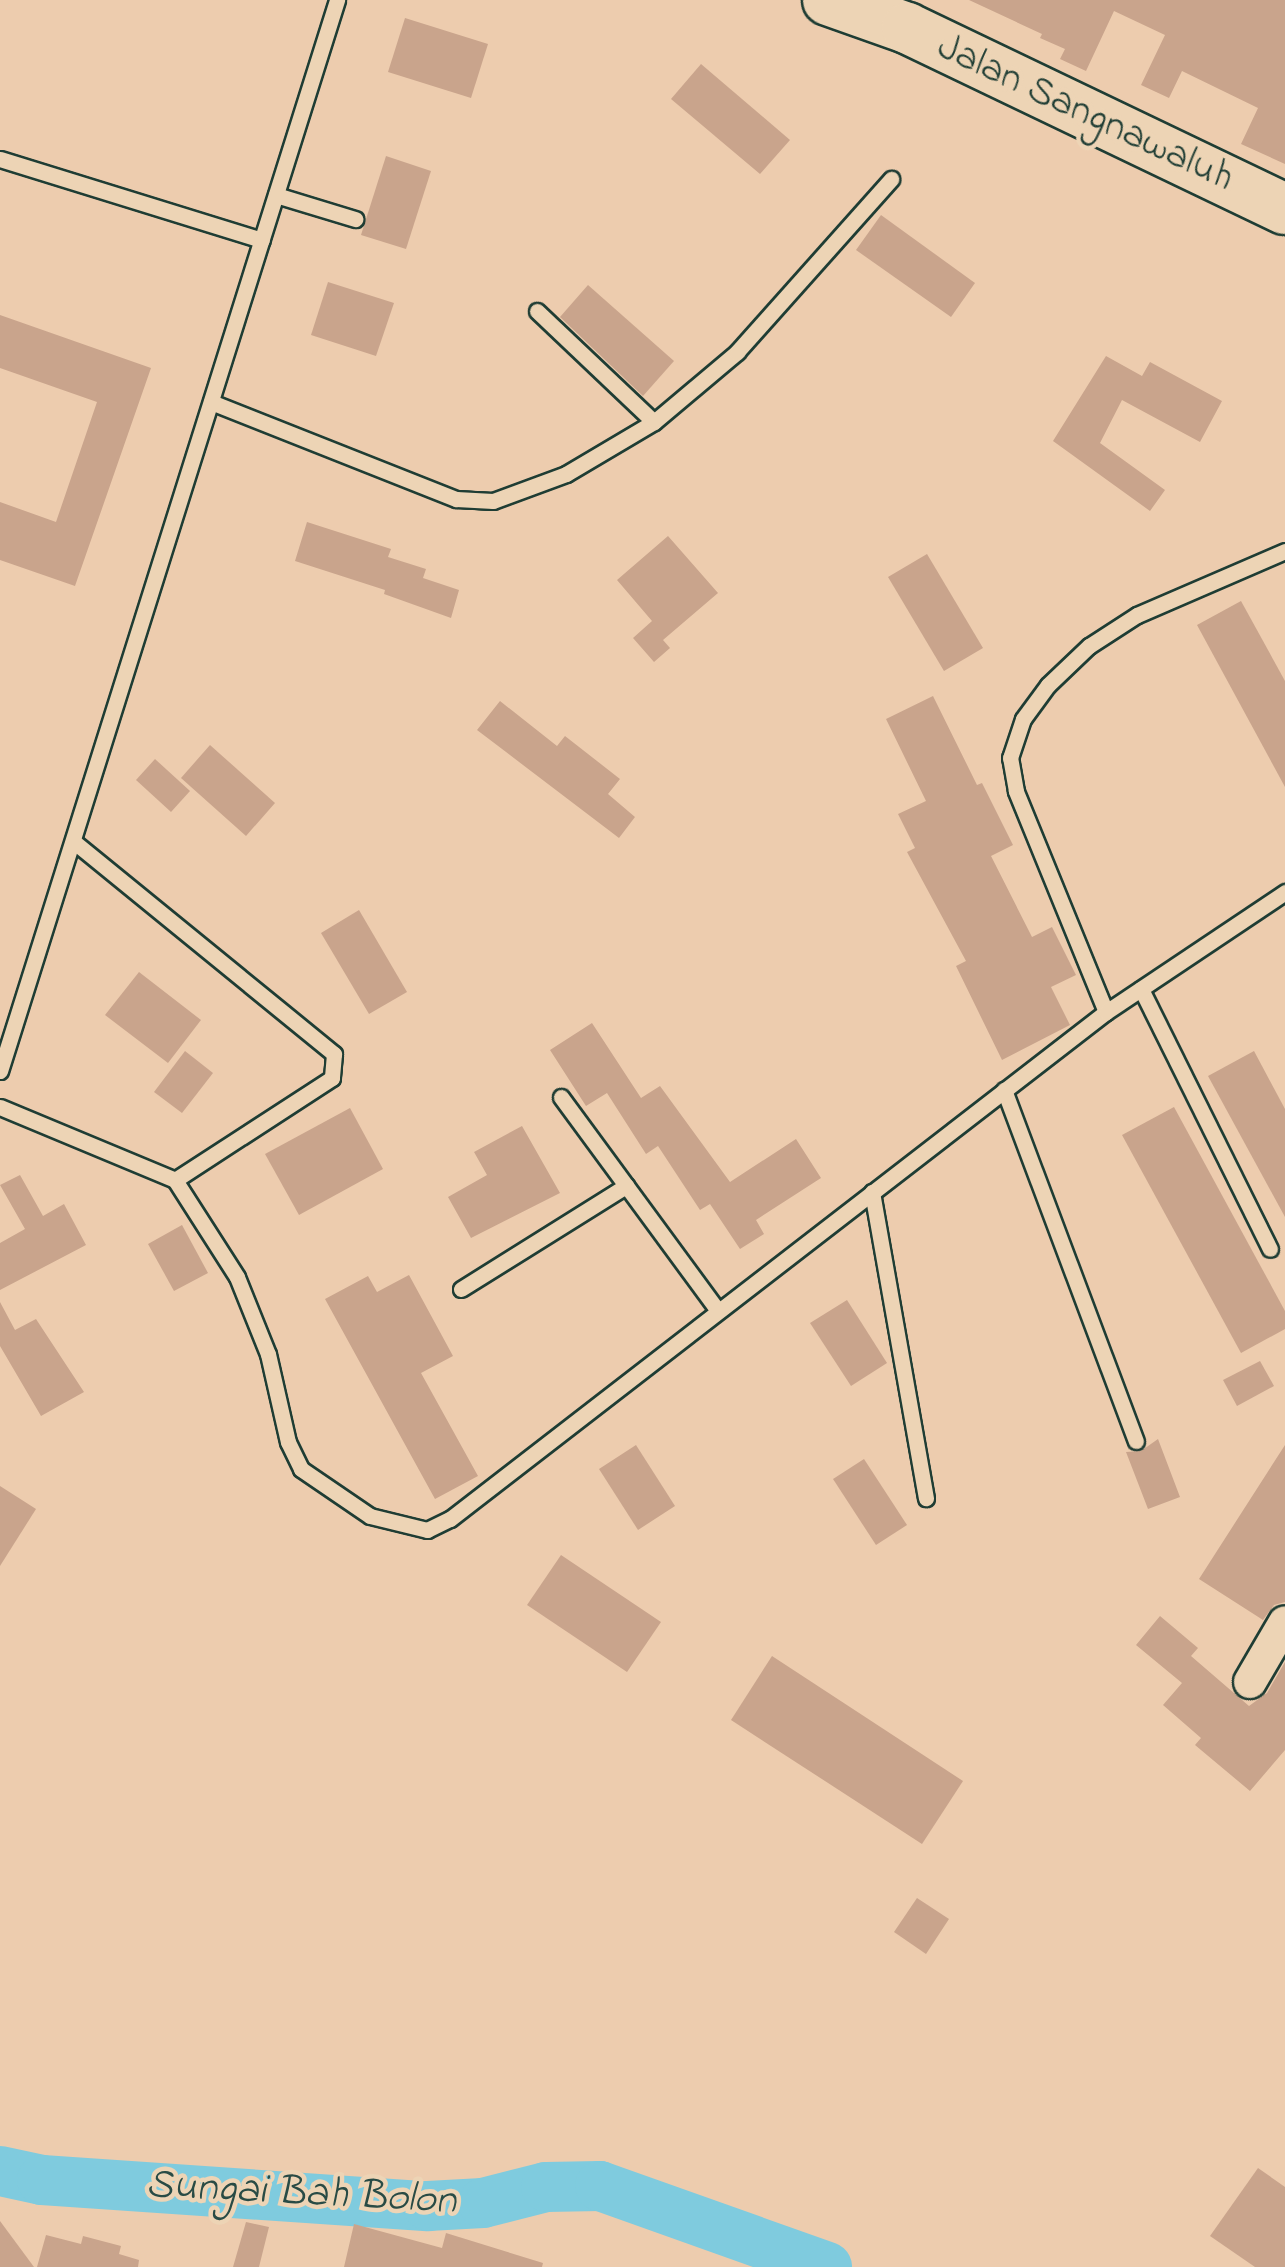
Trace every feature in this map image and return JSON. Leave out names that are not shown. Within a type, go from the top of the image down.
[{"type":"main road","name":"Jalan Sangnawaluh","points":[[828,0],[906,28],[1285,208]]},
{"type":"street","points":[[1250,1682],[1285,1622]]},
{"type":"lane","points":[[0,1072],[337,0]]},
{"type":"lane","points":[[0,159],[262,240]]},
{"type":"lane","points":[[212,402],[471,502],[493,502],[566,474],[654,422],[737,352],[891,180]]},
{"type":"lane","points":[[276,195],[355,219]]},
{"type":"lane","points":[[536,311],[654,422]]},
{"type":"lane","points":[[1106,1012],[1016,791],[1010,758],[1023,719],[1048,685],[1088,646],[1136,615],[1285,551]]},
{"type":"lane","points":[[72,841],[334,1054],[332,1078],[174,1180]]},
{"type":"lane","points":[[0,1107],[174,1180],[237,1277],[268,1354],[288,1442],[301,1469],[370,1516],[427,1530],[450,1519],[1106,1012],[1285,892]]},
{"type":"lane","points":[[1141,989],[1270,1249]]},
{"type":"lane","points":[[1004,1090],[1136,1441]]},
{"type":"lane","points":[[561,1097],[718,1311]]},
{"type":"lane","points":[[461,1289],[626,1186]]},
{"type":"lane","points":[[872,1192],[926,1498]]},
{"type":"building","points":[[969,0],[1285,0],[1285,164],[1241,144],[1258,108],[1182,71],[1169,98],[1141,85],[1165,35],[1114,11],[1086,71],[1060,59],[1065,49],[1040,38],[1042,34]]},
{"type":"building","points":[[405,18],[488,44],[471,98],[388,72]]},
{"type":"building","points":[[701,64],[790,140],[760,174],[671,99]]},
{"type":"building","points":[[386,156],[431,171],[406,249],[361,235]]},
{"type":"building","points":[[881,215],[975,283],[951,317],[856,250]]},
{"type":"building","points":[[328,282],[394,303],[376,356],[311,335]]},
{"type":"building","points":[[588,285],[674,361],[643,396],[560,317]]},
{"type":"building","points":[[0,315],[151,368],[75,586],[0,560],[0,502],[56,522],[97,402],[0,368]]},
{"type":"building","points":[[1106,356],[1142,376],[1150,362],[1222,401],[1200,442],[1122,400],[1100,443],[1165,490],[1150,511],[1053,441]]},
{"type":"building","points":[[307,522],[391,549],[388,557],[426,569],[423,578],[459,590],[451,618],[384,594],[385,590],[295,561]]},
{"type":"building","points":[[668,536],[718,593],[663,640],[670,648],[654,662],[633,638],[652,621],[617,580]]},
{"type":"building","points":[[927,554],[983,648],[944,671],[888,577]]},
{"type":"building","points":[[1241,601],[1285,681],[1285,787],[1197,625]]},
{"type":"building","points":[[933,696],[977,785],[982,783],[1013,845],[991,856],[1032,937],[1052,927],[1076,975],[1051,987],[1070,1025],[1002,1060],[956,966],[966,961],[907,852],[915,848],[898,814],[926,801],[886,719]]},
{"type":"building","points":[[500,701],[557,746],[565,736],[620,779],[608,794],[635,817],[619,838],[477,730]]},
{"type":"building","points":[[210,745],[275,803],[246,836],[181,778]]},
{"type":"building","points":[[155,759],[190,791],[171,812],[136,780]]},
{"type":"building","points":[[359,910],[407,992],[369,1014],[321,933]]},
{"type":"building","points":[[139,972],[201,1020],[168,1063],[105,1015]]},
{"type":"building","points":[[592,1023],[641,1098],[660,1086],[730,1182],[796,1139],[821,1178],[756,1220],[764,1234],[740,1249],[710,1204],[700,1210],[658,1146],[646,1154],[607,1093],[586,1106],[550,1050]]},
{"type":"building","points":[[185,1051],[213,1073],[182,1113],[154,1092]]},
{"type":"building","points":[[1254,1051],[1285,1109],[1285,1217],[1208,1076]]},
{"type":"building","points":[[1174,1107],[1285,1311],[1285,1329],[1241,1353],[1122,1135]]},
{"type":"building","points":[[350,1108],[383,1169],[299,1215],[265,1154]]},
{"type":"building","points":[[522,1126],[560,1193],[471,1238],[448,1197],[487,1175],[474,1152]]},
{"type":"building","points":[[20,1175],[43,1216],[64,1204],[86,1245],[0,1290],[0,1243],[25,1229],[0,1185]]},
{"type":"building","points":[[182,1225],[208,1273],[174,1291],[148,1244]]},
{"type":"building","points":[[409,1275],[453,1356],[421,1373],[478,1476],[435,1499],[325,1299],[368,1276],[377,1292]]},
{"type":"building","points":[[847,1300],[887,1363],[851,1386],[810,1323]]},
{"type":"building","points":[[0,1302],[15,1330],[36,1319],[84,1392],[41,1416],[0,1346]]},
{"type":"building","points":[[1260,1361],[1274,1386],[1237,1406],[1223,1380]]},
{"type":"building","points":[[1158,1439],[1180,1497],[1148,1509],[1126,1452],[1141,1451]]},
{"type":"building","points":[[636,1445],[675,1506],[638,1530],[599,1469]]},
{"type":"building","points":[[1285,1445],[1285,1602],[1274,1605],[1263,1620],[1199,1579]]},
{"type":"building","points":[[864,1459],[907,1525],[876,1545],[833,1479]]},
{"type":"building","points":[[0,1486],[36,1509],[0,1566]]},
{"type":"building","points":[[561,1555],[661,1622],[627,1672],[527,1605]]},
{"type":"building","points":[[1160,1616],[1198,1648],[1191,1656],[1249,1706],[1267,1693],[1285,1662],[1285,1750],[1250,1791],[1195,1745],[1201,1738],[1163,1705],[1182,1683],[1136,1645]]},
{"type":"building","points":[[772,1656],[963,1781],[922,1844],[731,1720]]},
{"type":"building","points":[[917,1898],[949,1919],[926,1954],[894,1932]]},
{"type":"building","points":[[1258,2168],[1285,2187],[1285,2267],[1255,2267],[1210,2236]]},
{"type":"building","points":[[0,2221],[34,2267],[0,2267]]},
{"type":"building","points":[[246,2222],[269,2227],[259,2267],[233,2267]]},
{"type":"building","points":[[354,2224],[442,2248],[446,2233],[543,2263],[542,2267],[344,2267]]},
{"type":"building","points":[[46,2235],[81,2244],[83,2236],[121,2246],[119,2254],[139,2260],[138,2267],[37,2267]]},
{"type":"waterway","name":"Sungai Bah Bolon","points":[[0,2171],[42,2180],[428,2206],[483,2203],[546,2187],[600,2186],[827,2267]]}]
